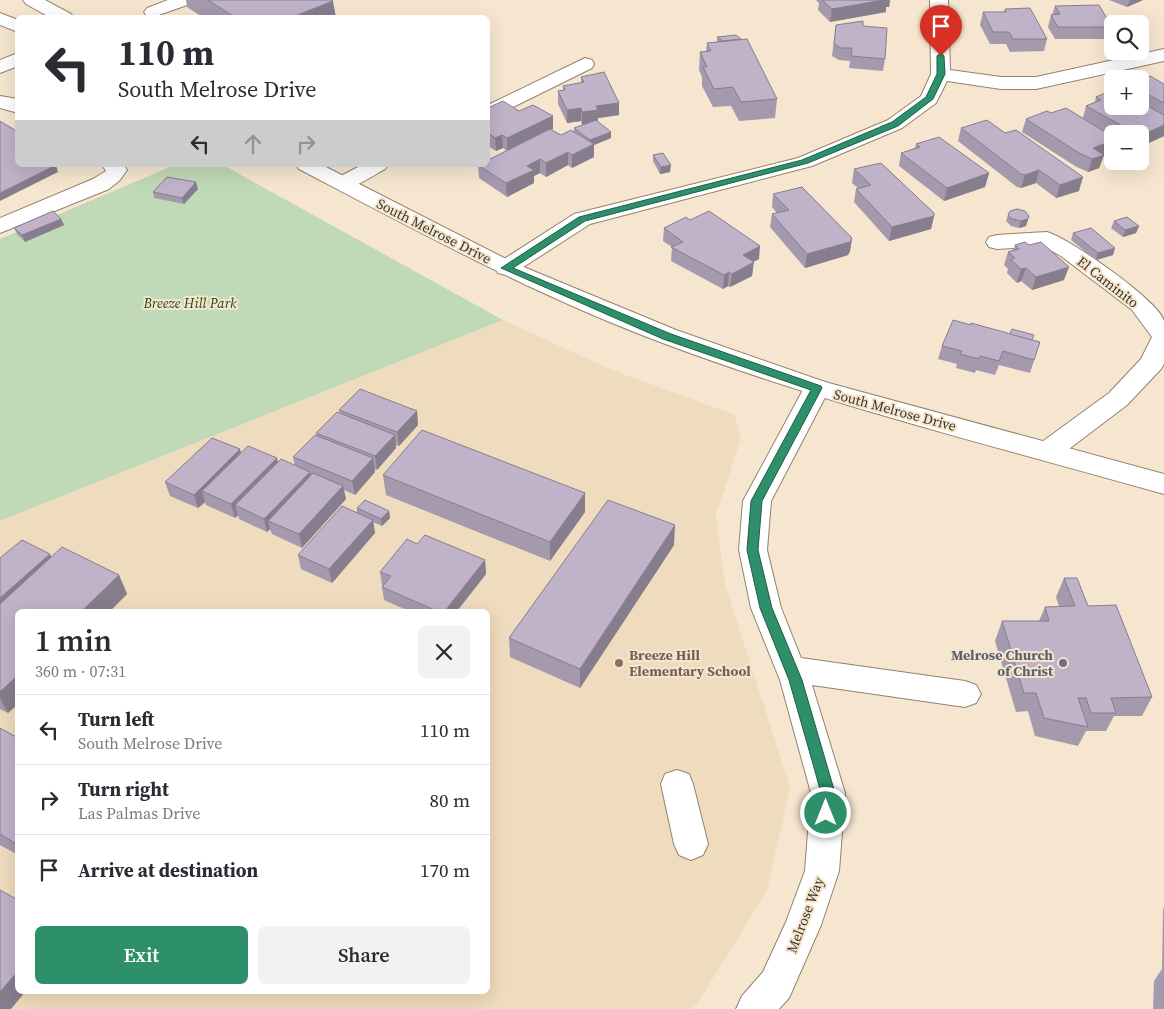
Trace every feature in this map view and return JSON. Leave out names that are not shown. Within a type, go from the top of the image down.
[{"type":"street","points":[[32,0],[60,15]]},
{"type":"street","points":[[138,0],[156,15],[184,0]]},
{"type":"street","points":[[506,268],[582,219],[805,162],[895,124],[929,99],[941,74],[939,0]]},
{"type":"street","points":[[0,18],[15,26]]},
{"type":"street","points":[[941,74],[1001,83],[1036,83],[1164,55]]},
{"type":"street","points":[[0,67],[15,60]]},
{"type":"street","points":[[490,111],[585,64]]},
{"type":"street","points":[[0,102],[15,106]]},
{"type":"street","points":[[0,226],[101,184],[113,176],[117,170],[114,167]]},
{"type":"street","name":"South Melrose Drive","points":[[310,167],[506,268],[667,336],[817,388],[1164,484]]},
{"type":"street","points":[[342,183],[374,167]]},
{"type":"street","points":[[0,215],[31,213]]},
{"type":"street","name":"El Caminito","points":[[997,242],[1047,239],[1069,251],[1140,305],[1164,337],[1152,363],[1118,399],[1048,451]]},
{"type":"street","name":"Melrose Way","points":[[755,1009],[776,985],[803,925],[822,871],[828,793],[791,668],[766,608],[752,550],[757,501],[817,388]]},
{"type":"street","points":[[791,668],[965,694]]},
{"type":"street","points":[[677,784],[691,844]]},
{"type":"shaded area","name":"Breeze Hill Elementary School","points":[[503,320],[607,368],[735,415],[741,438],[716,515],[725,584],[790,788],[767,890],[697,1004],[690,1009],[0,1009],[0,521]]},
{"type":"green space","name":"Breeze Hill Park","points":[[170,167],[227,167],[503,320],[0,521],[0,239]]},
{"type":"building","points":[[208,0],[333,1],[298,15],[231,15]]},
{"type":"building","points":[[822,0],[884,0],[832,9]]},
{"type":"building","points":[[1099,5],[1105,15],[1104,27],[1058,27],[1051,15],[1060,14],[1055,6]]},
{"type":"building","points":[[1030,8],[1047,39],[1013,39],[1009,32],[993,32],[983,12],[1006,12],[1005,9]]},
{"type":"building","points":[[863,21],[863,26],[887,28],[885,59],[851,56],[852,48],[841,48],[834,44],[836,25]]},
{"type":"building","points":[[736,35],[741,39],[723,41],[717,37]]},
{"type":"building","points":[[747,39],[777,99],[741,102],[733,87],[714,89],[703,67],[707,67],[700,52],[711,51],[707,43]]},
{"type":"building","points":[[604,72],[619,103],[596,106],[598,110],[582,112],[581,108],[567,110],[558,91],[565,90],[563,86],[584,82],[581,77]]},
{"type":"building","points":[[1149,76],[1164,84],[1164,103],[1149,95]]},
{"type":"building","points":[[1104,94],[1104,115],[1149,115],[1149,107],[1164,115],[1164,125],[1149,132],[1149,125],[1121,125],[1086,106],[1101,100],[1096,97]]},
{"type":"building","points":[[503,101],[519,111],[533,105],[553,116],[507,138],[502,135],[495,138],[490,134],[490,107]]},
{"type":"building","points":[[1066,108],[1104,131],[1104,144],[1093,148],[1104,155],[1092,159],[1079,153],[1026,119],[1047,111],[1051,113]]},
{"type":"building","points":[[596,120],[611,132],[590,140],[574,128]]},
{"type":"building","points":[[987,120],[1005,133],[1016,130],[1083,177],[1060,185],[1039,170],[1025,175],[1021,174],[961,128]]},
{"type":"building","points":[[0,121],[15,130],[15,167],[52,167],[0,193]]},
{"type":"building","points":[[550,129],[561,135],[571,130],[594,144],[572,155],[568,152],[546,163],[540,159],[527,166],[534,170],[506,183],[481,167],[490,167],[490,159]]},
{"type":"building","points":[[939,137],[989,173],[947,188],[901,153],[920,147],[916,144]]},
{"type":"building","points":[[663,153],[671,165],[661,167],[653,155]]},
{"type":"building","points":[[881,163],[934,213],[934,216],[892,227],[856,189],[871,185],[854,169]]},
{"type":"building","points":[[167,177],[196,182],[182,198],[153,192]]},
{"type":"building","points":[[802,187],[852,238],[850,242],[807,254],[772,214],[789,210],[773,194]]},
{"type":"building","points":[[1017,209],[1025,211],[1029,216],[1028,219],[1021,221],[1012,219],[1008,215],[1010,211]]},
{"type":"building","points":[[53,211],[61,219],[22,235],[14,228]]},
{"type":"building","points":[[709,211],[760,246],[743,255],[754,262],[732,274],[729,272],[724,275],[671,247],[683,242],[664,228],[686,217],[690,220]]},
{"type":"building","points":[[1127,217],[1139,226],[1125,230],[1114,221]]},
{"type":"building","points":[[1091,228],[1115,248],[1098,253],[1073,233]]},
{"type":"building","points":[[1025,242],[1029,245],[1041,242],[1069,267],[1036,277],[1026,268],[1021,269],[1011,260],[1015,258],[1008,252],[1019,249],[1015,245]]},
{"type":"building","points":[[953,320],[971,325],[971,323],[1040,342],[1034,360],[1003,351],[999,361],[980,356],[979,359],[960,354],[962,351],[942,346]]},
{"type":"building","points":[[1012,329],[1034,335],[1032,340],[1010,334]]},
{"type":"building","points":[[360,389],[417,411],[397,432],[339,410]]},
{"type":"building","points":[[337,412],[395,435],[375,456],[316,433]]},
{"type":"building","points":[[422,430],[585,493],[550,542],[383,475]]},
{"type":"building","points":[[315,435],[373,458],[352,481],[293,457]]},
{"type":"building","points":[[212,438],[240,449],[194,495],[165,482]]},
{"type":"building","points":[[248,446],[277,458],[231,504],[202,491]]},
{"type":"building","points":[[281,459],[310,472],[264,519],[235,505]]},
{"type":"building","points":[[313,473],[343,486],[299,534],[268,521]]},
{"type":"building","points":[[365,500],[389,511],[381,519],[357,508]]},
{"type":"building","points":[[608,500],[675,525],[580,669],[509,638]]},
{"type":"building","points":[[342,506],[373,520],[329,569],[298,555]]},
{"type":"building","points":[[425,535],[485,560],[447,609],[432,609],[382,587],[391,576],[380,572],[407,539],[417,544]]},
{"type":"building","points":[[22,540],[50,554],[0,598],[0,558]]},
{"type":"building","points":[[62,547],[119,575],[84,609],[15,609],[15,678],[0,692],[0,604]]},
{"type":"building","points":[[1064,578],[1077,578],[1088,606],[1116,605],[1152,697],[1111,698],[1116,713],[1091,713],[1086,698],[1078,698],[1088,727],[1044,718],[1036,693],[1024,693],[1002,621],[1049,621],[1045,607],[1075,606]]},
{"type":"building","points":[[0,728],[15,736],[15,843],[0,834]]},
{"type":"building","points":[[0,890],[15,898],[15,974],[0,992]]},
{"type":"place","name":"Breeze Hill Elementary School","points":[[619,663]]},
{"type":"place","name":"Melrose Church of Christ","points":[[1063,663]]},
{"type":"route","points":[[826,813],[828,793],[820,764],[795,680],[766,608],[752,550],[757,501],[817,388],[757,369],[667,336],[506,268],[582,219],[805,162],[895,124],[929,99],[941,74],[941,56]]}]
